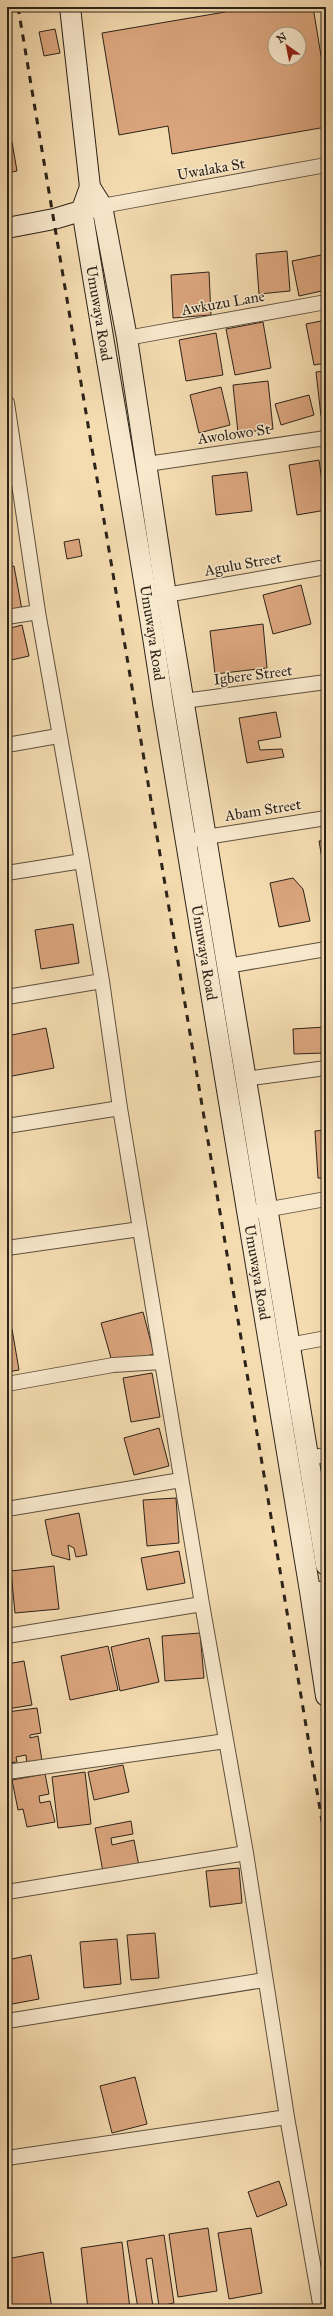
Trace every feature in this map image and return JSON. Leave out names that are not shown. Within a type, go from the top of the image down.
[{"type":"street","points":[[7,228],[54,219],[82,209],[102,206],[90,187],[70,7]]},
{"type":"street","name":"Uwalaka St","points":[[102,206],[326,165]]},
{"type":"street","points":[[82,209],[90,187]]},
{"type":"street","name":"Umuwaya Road","points":[[102,206],[127,338],[166,595],[289,1345],[317,1456],[326,1564]]},
{"type":"street","name":"Umuwaya Road","points":[[82,209],[124,468],[148,597],[186,842],[248,1213],[318,1589],[326,1696]]},
{"type":"street","name":"Awkuzu Lane","points":[[127,338],[326,302]]},
{"type":"street","points":[[7,403],[13,485],[38,612],[58,736],[82,861],[102,981],[120,1108],[181,1480],[246,1853],[264,1980],[321,2309]]},
{"type":"street","name":"Awolowo St","points":[[147,464],[326,438]]},
{"type":"street","name":"Agulu Street","points":[[166,595],[326,567]]},
{"type":"street","points":[[7,617],[38,612]]},
{"type":"street","name":"Igbere Street","points":[[184,701],[326,682]]},
{"type":"street","points":[[7,745],[58,736]]},
{"type":"street","name":"Abam Street","points":[[186,842],[206,837],[326,818]]},
{"type":"street","points":[[7,873],[82,861]]},
{"type":"street","points":[[227,966],[326,949]]},
{"type":"street","points":[[7,997],[102,981]]},
{"type":"street","points":[[245,1079],[326,1068]]},
{"type":"street","points":[[7,1126],[120,1108]]},
{"type":"street","points":[[248,1213],[326,1199]]},
{"type":"street","points":[[7,1248],[140,1229]]},
{"type":"street","points":[[289,1345],[326,1338]]},
{"type":"street","points":[[7,1384],[112,1365],[162,1362]]},
{"type":"street","points":[[7,1509],[181,1480]]},
{"type":"street","points":[[7,1636],[202,1604]]},
{"type":"street","points":[[7,1772],[226,1741]]},
{"type":"street","points":[[7,1892],[246,1853]]},
{"type":"street","points":[[7,2021],[264,1980]]},
{"type":"street","points":[[7,2158],[287,2117]]},
{"type":"building","points":[[225,7],[313,7],[326,86],[326,127],[172,154],[168,126],[119,135],[102,33],[225,12]]},
{"type":"building","points":[[55,29],[60,53],[44,56],[39,32]]},
{"type":"building","points":[[12,142],[17,171],[7,173],[7,143]]},
{"type":"building","points":[[287,251],[290,291],[259,294],[256,254]]},
{"type":"building","points":[[326,254],[326,290],[299,296],[292,261]]},
{"type":"building","points":[[209,272],[211,315],[173,318],[171,275]]},
{"type":"building","points":[[326,320],[326,363],[314,365],[306,324]]},
{"type":"building","points":[[263,322],[271,368],[235,375],[226,329]]},
{"type":"building","points":[[216,333],[223,375],[186,381],[179,340]]},
{"type":"building","points":[[326,371],[326,416],[321,416],[316,372]]},
{"type":"building","points":[[268,381],[273,429],[238,433],[233,385]]},
{"type":"building","points":[[221,387],[230,425],[199,433],[190,395]]},
{"type":"building","points":[[309,395],[314,415],[281,425],[275,404]]},
{"type":"building","points":[[319,460],[326,510],[297,515],[289,465]]},
{"type":"building","points":[[247,472],[252,511],[216,515],[212,476]]},
{"type":"building","points":[[7,531],[12,564],[7,565]]},
{"type":"building","points":[[79,539],[82,556],[67,559],[64,542]]},
{"type":"building","points":[[14,566],[22,610],[7,613],[7,567]]},
{"type":"building","points":[[301,585],[311,624],[273,634],[263,595]]},
{"type":"building","points":[[263,624],[267,668],[215,674],[210,631]]},
{"type":"building","points":[[22,625],[29,656],[7,661],[7,629]]},
{"type":"building","points":[[276,712],[281,737],[258,741],[260,750],[282,749],[284,757],[247,763],[239,718]]},
{"type":"building","points":[[326,840],[326,883],[319,841]]},
{"type":"building","points":[[293,878],[303,889],[310,921],[279,927],[270,883]]},
{"type":"building","points":[[73,924],[79,963],[41,969],[35,930]]},
{"type":"building","points":[[325,1027],[325,1053],[294,1054],[293,1029]]},
{"type":"building","points":[[46,1028],[54,1068],[7,1077],[7,1036]]},
{"type":"building","points":[[326,1130],[326,1178],[318,1178],[315,1131]]},
{"type":"building","points":[[143,1312],[154,1354],[113,1365],[101,1323]]},
{"type":"building","points":[[12,1329],[19,1370],[7,1372],[7,1330]]},
{"type":"building","points":[[152,1373],[160,1417],[131,1422],[123,1378]]},
{"type":"building","points":[[159,1428],[169,1466],[134,1475],[124,1438]]},
{"type":"building","points":[[176,1498],[179,1543],[147,1546],[143,1500]]},
{"type":"building","points":[[79,1513],[87,1555],[76,1557],[74,1548],[68,1545],[70,1560],[52,1555],[45,1520]]},
{"type":"building","points":[[179,1551],[185,1583],[147,1590],[141,1558]]},
{"type":"building","points":[[54,1566],[59,1609],[15,1613],[11,1571]]},
{"type":"building","points":[[200,1633],[204,1678],[165,1681],[162,1636]]},
{"type":"building","points":[[149,1638],[159,1682],[120,1691],[111,1647]]},
{"type":"building","points":[[108,1646],[118,1690],[70,1700],[61,1656]]},
{"type":"building","points":[[24,1661],[32,1705],[7,1709],[7,1664]]},
{"type":"building","points":[[37,1708],[41,1733],[30,1735],[30,1738],[38,1736],[42,1761],[27,1764],[26,1755],[16,1757],[17,1762],[7,1763],[7,1743],[9,1743],[7,1737],[7,1712]]},
{"type":"building","points":[[123,1765],[129,1792],[94,1800],[88,1772]]},
{"type":"building","points":[[85,1772],[91,1824],[58,1828],[52,1777]]},
{"type":"building","points":[[45,1774],[49,1794],[39,1796],[40,1803],[50,1801],[55,1822],[27,1827],[23,1809],[18,1810],[12,1780]]},
{"type":"building","points":[[131,1821],[133,1834],[111,1838],[112,1845],[134,1840],[139,1866],[103,1872],[95,1828]]},
{"type":"building","points":[[239,1868],[242,1903],[210,1907],[206,1871]]},
{"type":"building","points":[[155,1933],[159,1978],[131,1980],[127,1935]]},
{"type":"building","points":[[117,1939],[121,1984],[84,1988],[80,1942]]},
{"type":"building","points":[[31,1955],[39,1999],[7,2005],[7,1960]]},
{"type":"building","points":[[135,2077],[147,2124],[112,2133],[100,2086]]},
{"type":"building","points":[[279,2181],[287,2205],[257,2217],[248,2192]]},
{"type":"building","points":[[208,2228],[217,2291],[178,2297],[169,2234]]},
{"type":"building","points":[[251,2228],[262,2293],[229,2299],[218,2233]]},
{"type":"building","points":[[164,2235],[174,2303],[159,2306],[152,2258],[146,2259],[153,2307],[138,2309],[127,2241]]},
{"type":"building","points":[[122,2242],[130,2309],[88,2309],[81,2248]]},
{"type":"building","points":[[43,2252],[52,2309],[11,2309],[7,2287],[7,2259]]},
{"type":"railway","points":[[18,7],[326,1845]]}]
